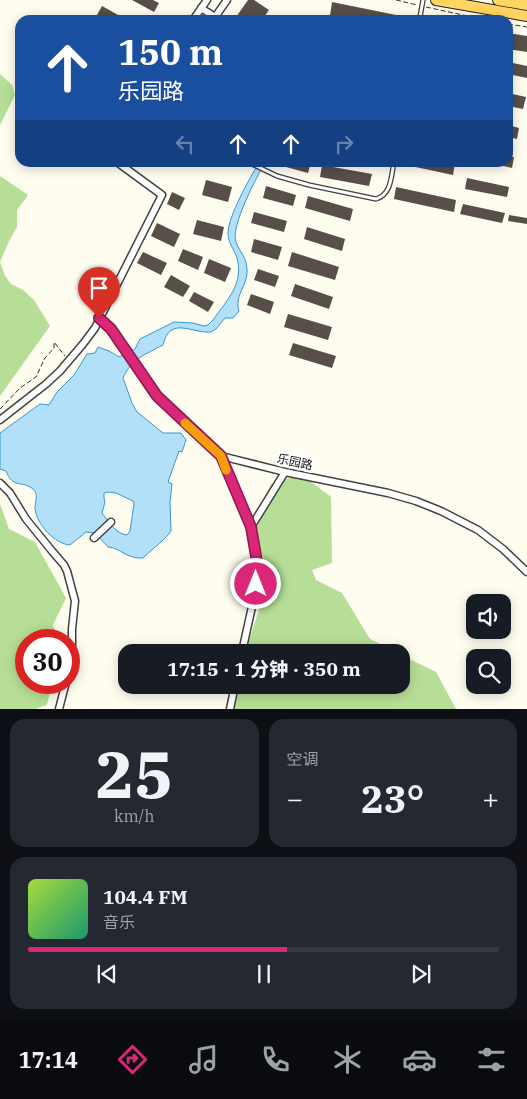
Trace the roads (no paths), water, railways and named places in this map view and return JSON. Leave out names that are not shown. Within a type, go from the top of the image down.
[{"type":"main road","points":[[436,0],[527,16]]},
{"type":"main road","points":[[498,0],[527,5]]},
{"type":"street","points":[[196,15],[207,0]]},
{"type":"street","points":[[217,15],[227,0]]},
{"type":"street","points":[[201,8],[209,15]]},
{"type":"street","points":[[0,420],[46,384],[83,344],[95,328],[162,195],[124,167]]},
{"type":"street","name":"乐园路","points":[[99,318],[111,329],[157,396],[221,456],[285,472],[416,500],[478,530],[503,548],[527,572]]},
{"type":"street","points":[[221,456],[251,527],[257,562],[256,584],[244,644]]},
{"type":"street","points":[[251,527],[285,472]]},
{"type":"street","points":[[0,483],[10,493],[32,527],[67,570],[75,601],[73,629]]},
{"type":"street","points":[[94,538],[111,522]]},
{"type":"street","points":[[59,709],[63,694]]},
{"type":"street","points":[[230,709],[233,694]]},
{"type":"lane","points":[[420,15],[423,0]]},
{"type":"lane","points":[[258,167],[277,176],[309,185],[376,199],[383,197],[389,187],[393,167]]},
{"type":"water","points":[[257,167],[263,167],[240,214],[235,235],[247,268],[246,279],[238,301],[239,311],[233,318],[225,318],[211,332],[176,328],[166,336],[163,345],[145,354],[130,366],[123,378],[137,412],[163,433],[181,433],[186,440],[182,452],[179,451],[168,482],[172,484],[170,502],[171,531],[143,558],[132,557],[117,549],[108,547],[95,533],[86,532],[70,545],[58,541],[47,532],[36,514],[35,491],[29,486],[15,482],[6,471],[0,469],[0,433],[40,404],[49,405],[57,392],[74,375],[87,354],[95,353],[98,347],[119,357],[135,349],[140,339],[174,322],[208,325],[229,298],[238,276],[237,258],[228,233],[240,197]],"holes":[[[104,493],[116,493],[133,501],[130,531],[127,535],[116,530],[102,513],[105,502]]]}]
